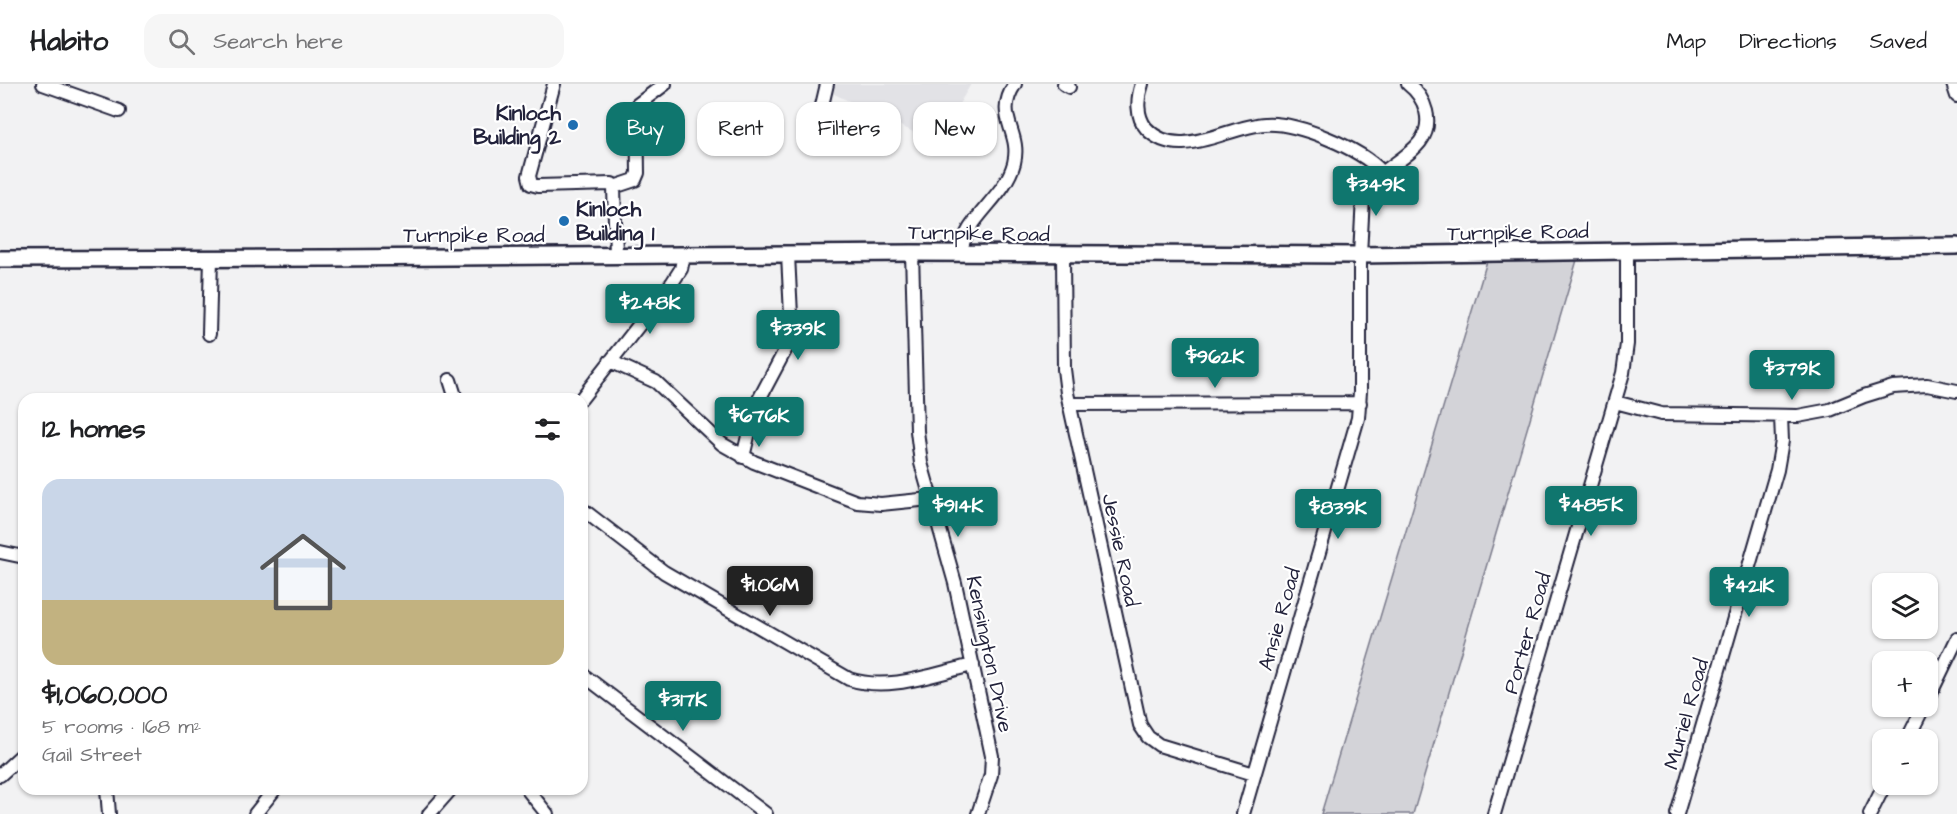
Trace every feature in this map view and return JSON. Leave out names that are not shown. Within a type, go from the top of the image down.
[{"type":"main road","name":"Turnpike Road","points":[[0,259],[912,254],[1360,255],[1957,246]]},
{"type":"street","points":[[43,84],[119,111]]},
{"type":"street","points":[[554,84],[529,176],[531,184],[538,186],[612,184],[614,187]]},
{"type":"street","points":[[614,187],[635,180],[638,173],[637,105],[665,84]]},
{"type":"street","points":[[823,102],[827,84]]},
{"type":"street","points":[[960,254],[971,227],[1004,184],[1013,164],[1016,145],[1005,106],[1008,95],[1015,84]]},
{"type":"street","points":[[1142,84],[1139,104],[1140,119],[1151,133],[1167,141],[1192,142],[1257,125],[1284,125],[1313,134],[1364,156],[1382,172]]},
{"type":"street","name":"Ansie Road","points":[[1243,814],[1356,428],[1360,403],[1362,201],[1371,182],[1405,157],[1415,147],[1426,128],[1427,113],[1423,102],[1408,84]]},
{"type":"street","points":[[1953,84],[1957,96]]},
{"type":"street","points":[[614,187],[616,255]]},
{"type":"street","name":"Porter Road","points":[[1494,814],[1615,402],[1626,356],[1627,251]]},
{"type":"street","name":"Kensington Drive","points":[[912,254],[917,431],[921,463],[955,583],[992,756],[991,775],[978,813]]},
{"type":"street","points":[[586,393],[676,278],[684,255]]},
{"type":"street","points":[[743,457],[755,407],[789,344],[791,315],[788,255]]},
{"type":"street","name":"Jessie Road","points":[[1063,255],[1064,369],[1069,404],[1143,730],[1150,739],[1160,745],[1254,774]]},
{"type":"street","points":[[209,334],[211,258]]},
{"type":"street","points":[[610,361],[663,387],[717,440],[743,457],[852,501],[881,504],[930,499]]},
{"type":"street","points":[[450,380],[454,393]]},
{"type":"street","points":[[1615,402],[1661,414],[1781,416],[1820,413],[1878,391],[1905,385],[1927,385],[1957,391]]},
{"type":"street","points":[[1069,404],[1360,403]]},
{"type":"street","name":"Muriel Road","points":[[1677,814],[1777,470],[1782,441],[1781,416]]},
{"type":"street","points":[[588,514],[664,572],[849,679],[870,684],[892,684],[973,665]]},
{"type":"street","points":[[0,552],[18,556]]},
{"type":"street","points":[[1938,678],[1957,639]]},
{"type":"street","points":[[588,679],[766,814]]},
{"type":"street","points":[[0,775],[18,758]]},
{"type":"street","points":[[107,795],[109,814]]},
{"type":"street","points":[[255,814],[269,795]]},
{"type":"street","points":[[429,814],[446,795]]},
{"type":"street","points":[[532,795],[547,814]]},
{"type":"street","points":[[1870,814],[1880,795]]},
{"type":"street","points":[[964,814],[978,813]]},
{"type":"shaded area","points":[[832,84],[971,84],[960,102],[913,102],[913,132],[901,126],[901,102],[851,102],[830,92]]},
{"type":"shaded area","points":[[1577,260],[1413,814],[1321,814],[1487,261]]},
{"type":"place","name":"Kinloch Building 2","points":[[573,125]]},
{"type":"place","name":"Kinloch Building 1","points":[[564,221]]}]
